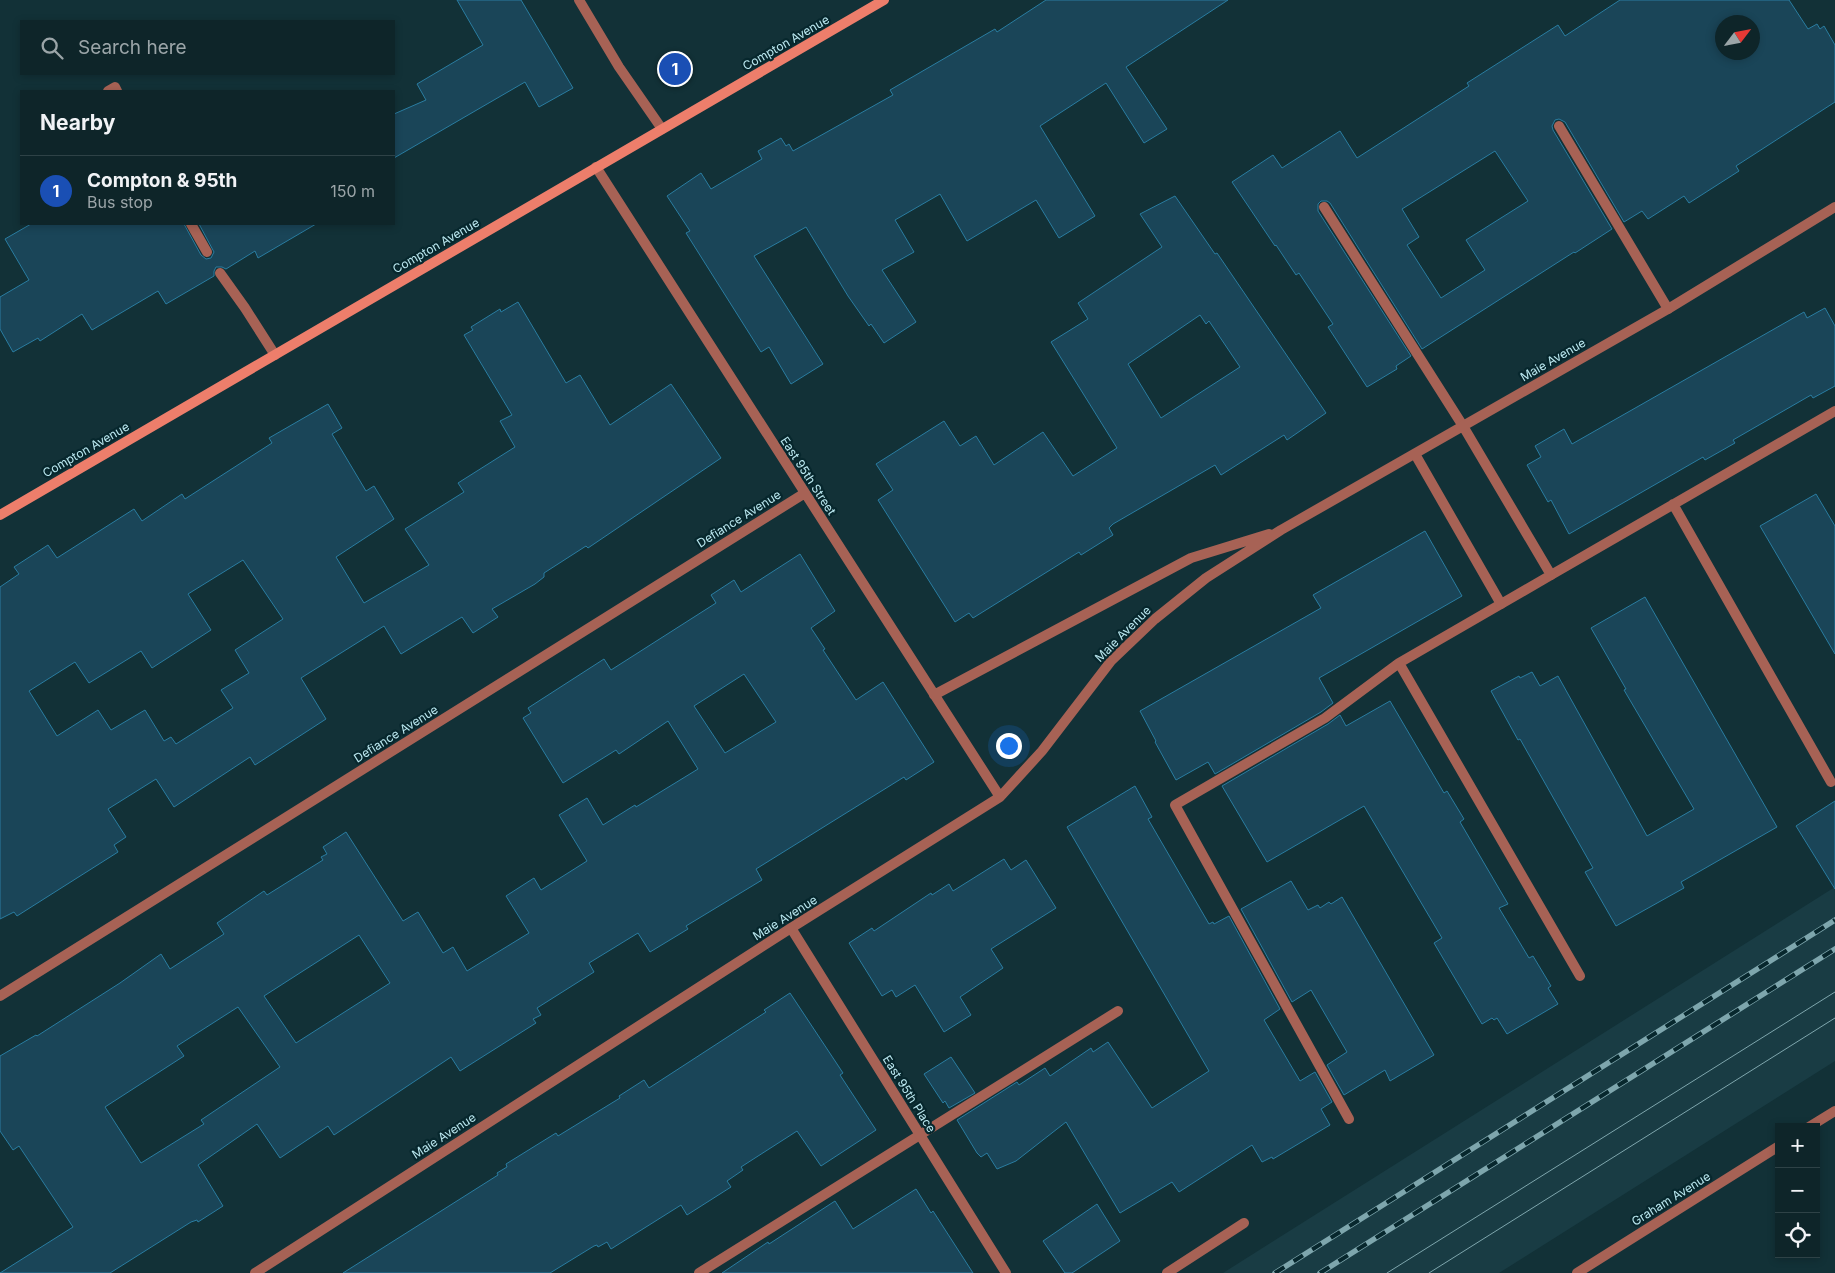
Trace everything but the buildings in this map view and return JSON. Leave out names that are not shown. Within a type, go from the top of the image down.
[{"type":"main road","name":"Compton Avenue","points":[[0,515],[662,129],[868,4],[884,0]]},
{"type":"street","points":[[578,0],[619,67],[662,129]]},
{"type":"street","points":[[1559,126],[1668,309]]},
{"type":"street","name":"East 95th Street","points":[[596,167],[1000,797]]},
{"type":"street","points":[[1324,207],[1463,426],[1551,575]]},
{"type":"street","name":"Maie Avenue","points":[[255,1273],[791,928],[1000,797],[1042,751],[1111,661],[1155,619],[1206,578],[1282,530],[1668,309],[1835,207]]},
{"type":"street","points":[[192,225],[207,252]]},
{"type":"street","points":[[220,273],[246,308],[275,355]]},
{"type":"street","points":[[1349,1119],[1175,805],[1325,718],[1399,663],[1835,411]]},
{"type":"street","points":[[1414,454],[1501,604]]},
{"type":"street","name":"Defiance Avenue","points":[[0,996],[805,493]]},
{"type":"street","points":[[1673,504],[1831,782]]},
{"type":"street","name":"Maie Avenue","points":[[934,695],[1191,558],[1282,530]]},
{"type":"street","points":[[1399,663],[1580,976]]},
{"type":"street","name":"East 95th Place","points":[[791,928],[1006,1273]]},
{"type":"street","points":[[699,1273],[1118,1011]]},
{"type":"street","points":[[1816,1123],[1835,1111]]},
{"type":"street","name":"Graham Avenue","points":[[1577,1273],[1775,1149]]},
{"type":"street","points":[[1167,1273],[1244,1223]]},
{"type":"shaded area","points":[[1835,887],[1835,1061],[1499,1273],[1223,1273]]},
{"type":"tram line","points":[[1387,1273],[1835,992]]},
{"type":"tram line","points":[[1429,1273],[1835,1018]]},
{"type":"railway","points":[[1275,1273],[1835,920]]},
{"type":"railway","points":[[1320,1273],[1835,949]]},
{"type":"place","name":"Compton & 95th","points":[[675,69]]}]
